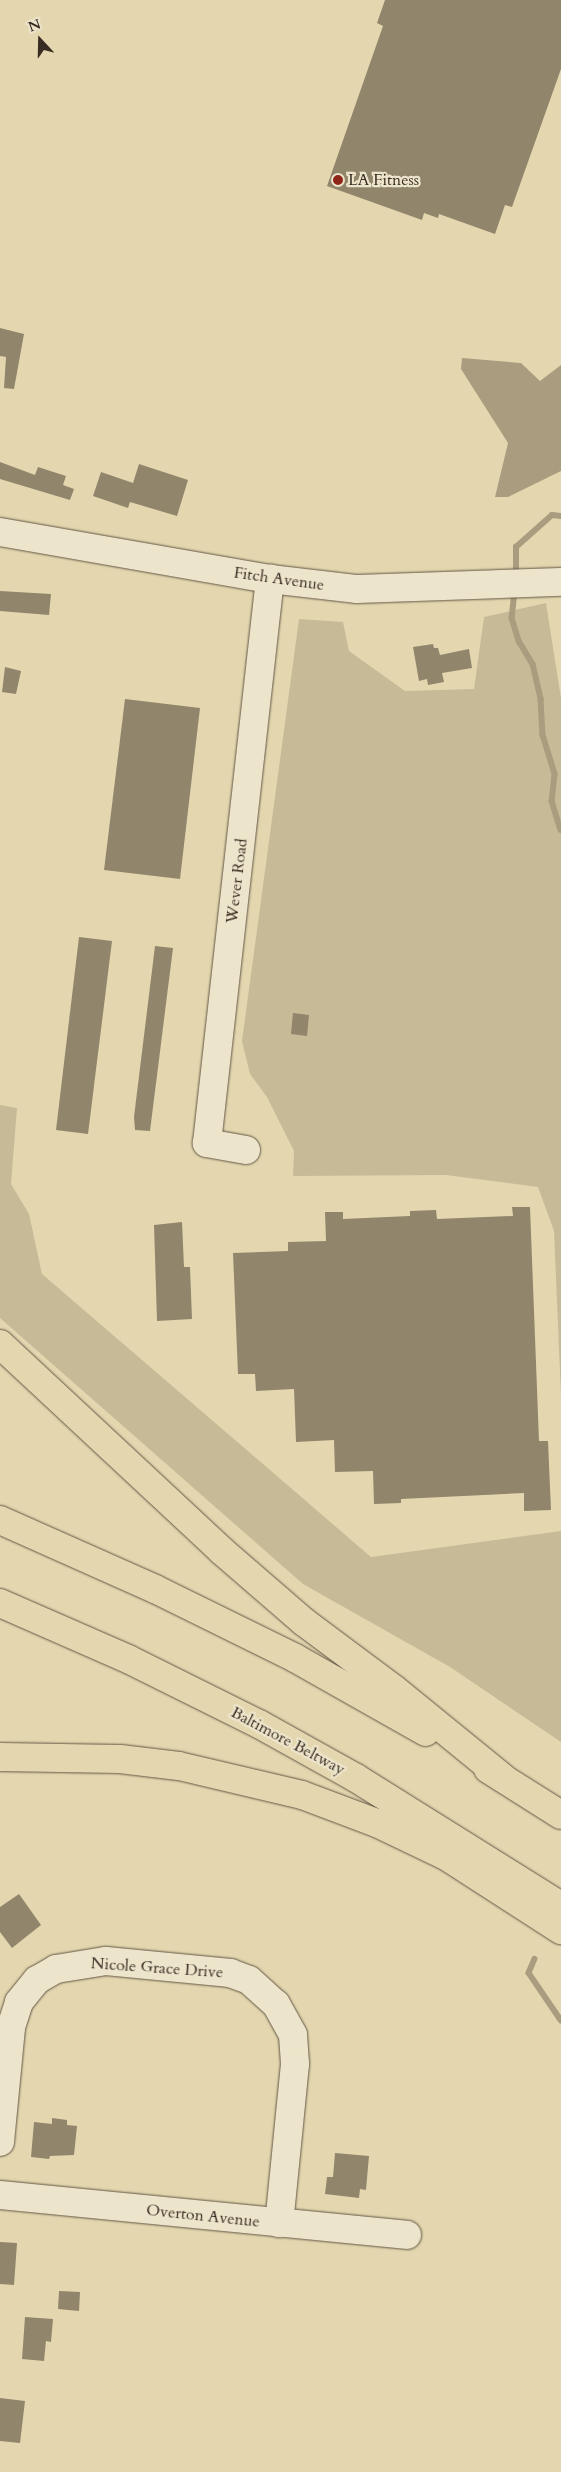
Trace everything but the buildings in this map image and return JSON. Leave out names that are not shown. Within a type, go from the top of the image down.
[{"type":"highway","points":[[0,1344],[222,1551],[289,1609],[503,1778]]},
{"type":"highway","points":[[0,1520],[155,1589],[295,1658],[503,1778],[561,1815]]},
{"type":"highway","name":"Baltimore Beltway","points":[[0,1603],[128,1659],[259,1724],[356,1778],[561,1906]]},
{"type":"highway","points":[[0,1757],[120,1759],[179,1766],[302,1795],[377,1823],[446,1856],[561,1930]]},
{"type":"street","name":"Fitch Avenue","points":[[0,532],[270,579],[357,589],[561,582]]},
{"type":"street","name":"Wever Road","points":[[246,1150],[207,1143],[207,1134],[270,579]]},
{"type":"street","name":"Nicole Grace Drive","points":[[0,2142],[11,2027],[19,2002],[37,1980],[56,1969],[106,1961],[230,1973],[248,1980],[276,2004],[292,2034],[295,2064],[279,2223]]},
{"type":"street","name":"Overton Avenue","points":[[0,2195],[407,2235]]},
{"type":"shaded area","points":[[462,358],[521,363],[540,381],[561,365],[561,471],[508,497],[495,497],[508,443],[461,369]]},
{"type":"shaded area","points":[[546,603],[561,698],[561,1396],[554,1231],[538,1187],[446,1175],[293,1176],[294,1151],[267,1097],[250,1074],[242,1041],[299,619],[343,622],[349,651],[405,691],[474,689],[484,617]]},
{"type":"shaded area","points":[[0,1105],[17,1108],[11,1184],[29,1214],[42,1274],[371,1557],[561,1531],[561,1742],[450,1667],[303,1584],[0,1318]]},
{"type":"waterway","points":[[516,577],[516,547],[552,515],[561,516]]},
{"type":"waterway","points":[[515,591],[512,618],[519,641],[533,664],[541,699],[543,735],[555,774],[552,801],[561,830]]},
{"type":"waterway","points":[[535,1959],[529,1973],[561,2020]]},
{"type":"place","name":"LA Fitness","points":[[338,180]]}]
